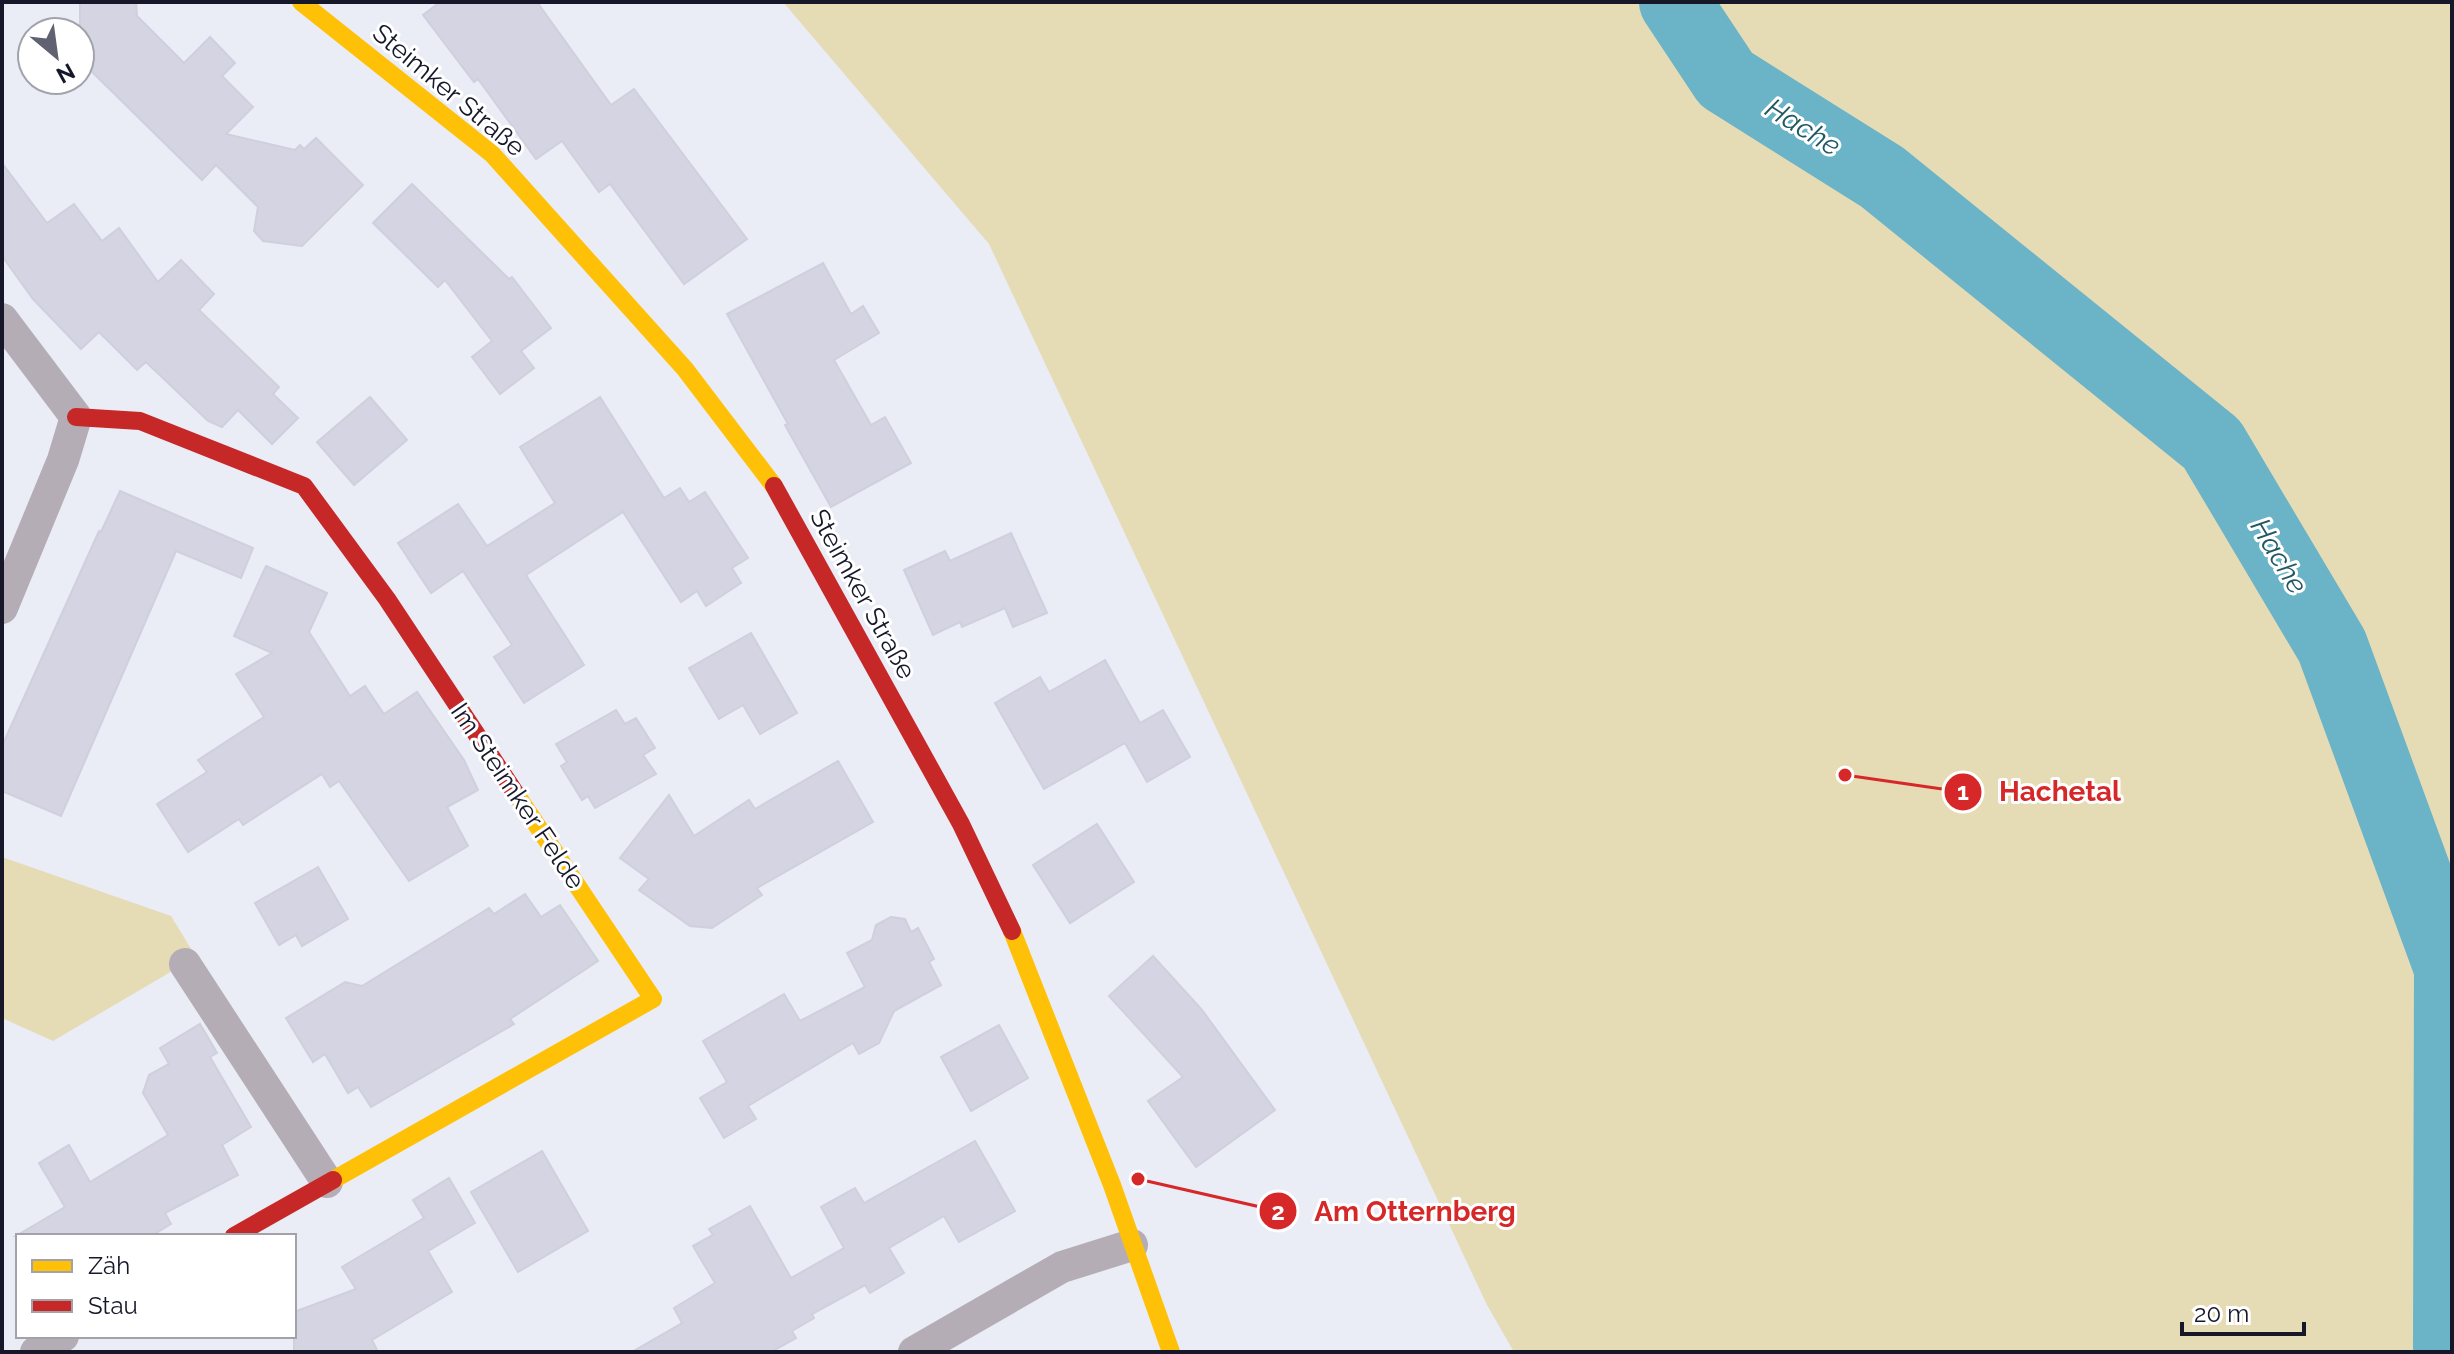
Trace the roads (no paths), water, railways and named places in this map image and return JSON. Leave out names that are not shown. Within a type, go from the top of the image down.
[{"type":"street","name":"Steimker Straße","points":[[301,2],[492,154],[685,369],[772,483],[961,824],[1022,951],[1112,1185],[1171,1352]]},
{"type":"street","points":[[2,319],[76,417],[63,460],[2,608]]},
{"type":"street","name":"Im Steimker Felde","points":[[76,417],[140,421],[304,486],[387,599],[653,999],[237,1234]]},
{"type":"street","points":[[185,964],[327,1182]]},
{"type":"street","points":[[914,1352],[1062,1267],[1132,1245]]},
{"type":"street","points":[[36,1352],[60,1338]]},
{"type":"waterway","name":"Hache","points":[[1675,2],[1726,79],[1882,177],[2212,444],[2332,646],[2450,968],[2449,1352]]},
{"type":"place","name":"Hachetal","points":[[1845,775]]},
{"type":"place","name":"Am Otternberg","points":[[1138,1179]]}]
